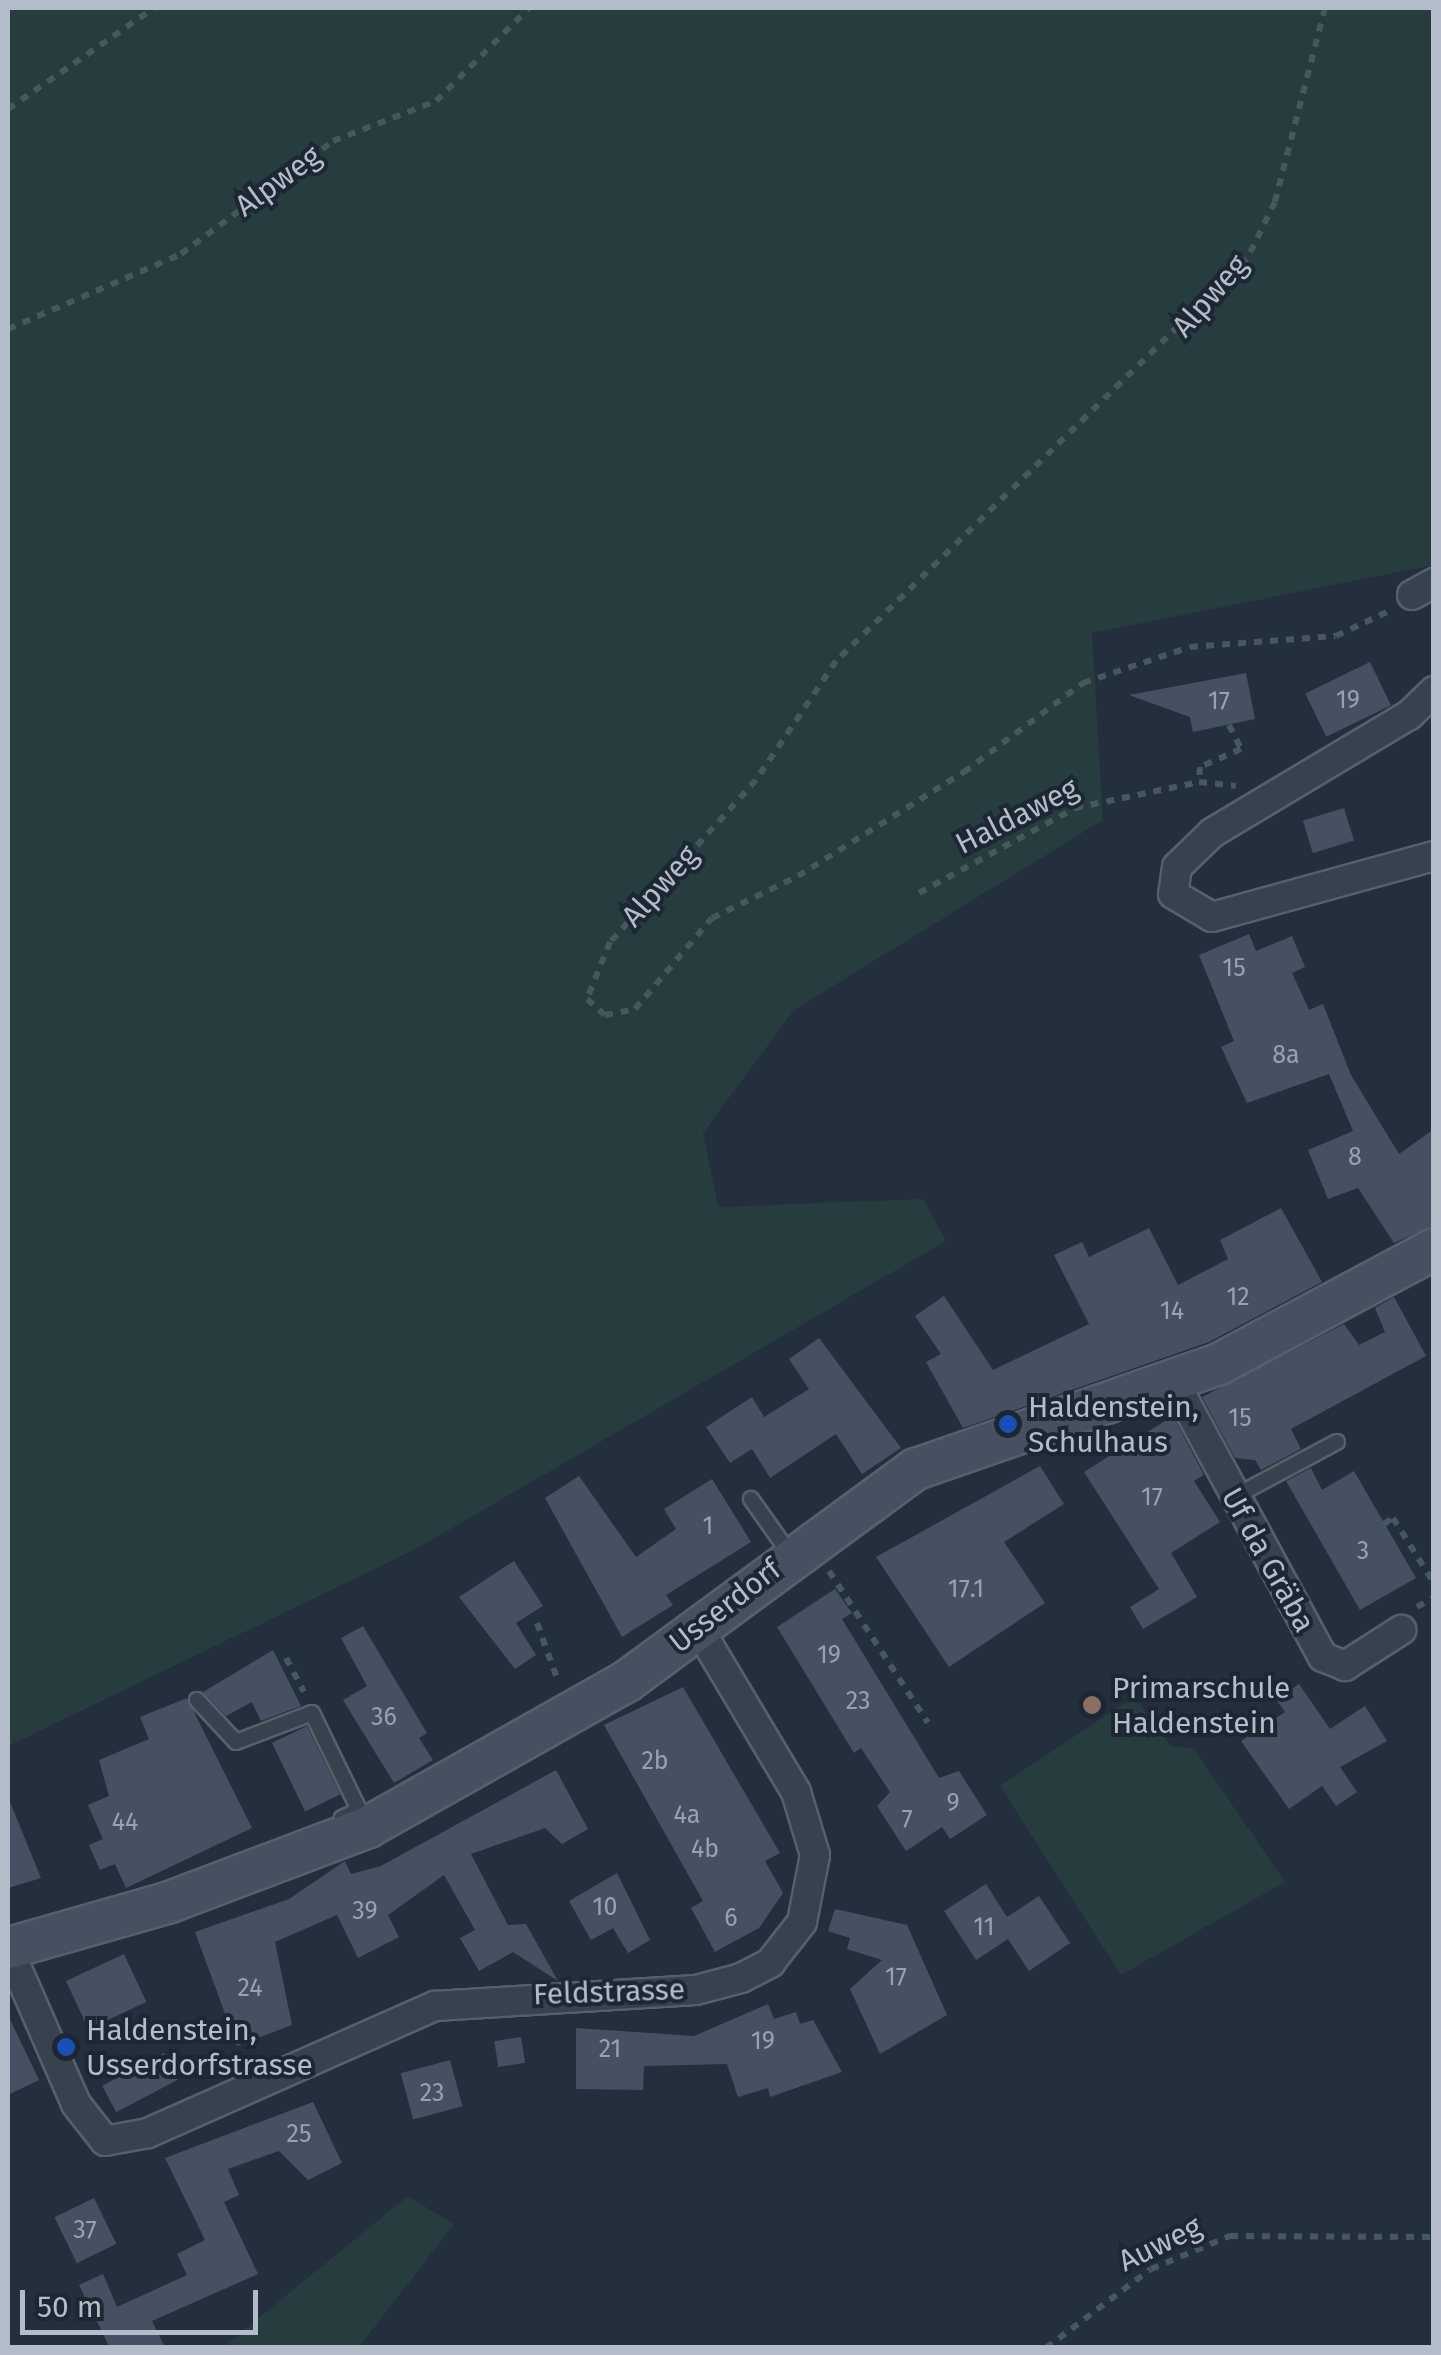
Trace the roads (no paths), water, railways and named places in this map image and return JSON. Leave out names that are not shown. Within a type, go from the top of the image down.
[{"type":"street","points":[[1434,691],[1409,715],[1212,833],[1177,867],[1173,894],[1212,917],[1434,856]]},
{"type":"street","name":"Usserdorf","points":[[8,1948],[309,1852],[627,1681],[804,1554],[880,1490],[960,1448],[1173,1380],[1434,1248]]},
{"type":"street","name":"Uf da Gräba","points":[[1173,1380],[1232,1498],[1330,1664],[1353,1663],[1401,1630]]},
{"type":"street","name":"Feldstrasse","points":[[8,1948],[30,2010],[97,2134],[148,2133],[435,2006],[696,1990],[770,1962],[802,1922],[816,1874],[812,1836],[796,1792],[699,1629]]},
{"type":"lane","points":[[1232,1498],[1338,1442]]},
{"type":"lane","points":[[750,1499],[804,1554]]},
{"type":"lane","points":[[197,1700],[236,1742],[308,1710],[358,1810],[310,1833],[309,1852]]},
{"type":"place","name":"Haldenstein, Schulhaus","points":[[1008,1424]]},
{"type":"place","name":"Primarschule Haldenstein","points":[[1092,1705]]},
{"type":"place","name":"Haldenstein, Usserdorfstrasse","points":[[66,2047]]}]
